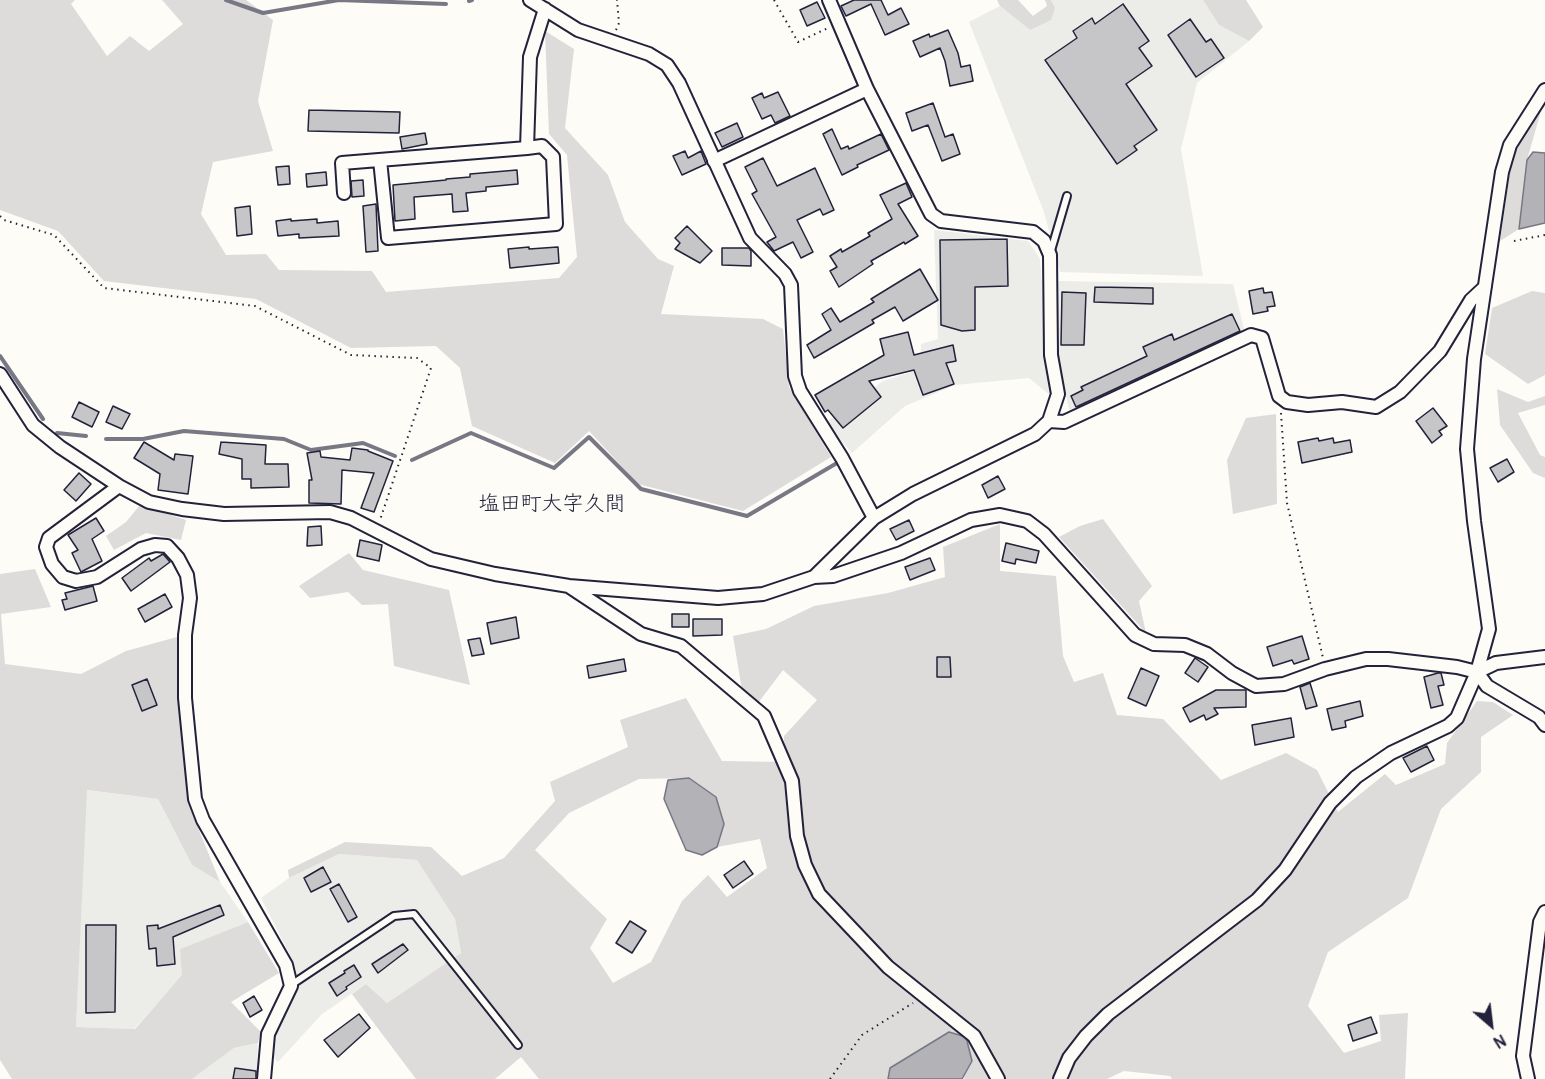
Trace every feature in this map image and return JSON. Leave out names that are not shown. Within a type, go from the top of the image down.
[{"type":"street","points":[[530,0],[578,30],[649,54],[667,65],[679,83],[750,238],[785,274],[791,285],[795,376],[800,391],[842,458],[874,518]]},
{"type":"street","points":[[814,577],[874,518],[913,494],[1035,434],[1049,421],[1058,394],[1051,355],[1050,255],[1044,241],[1033,232],[941,221],[931,214],[867,89],[829,0]]},
{"type":"street","points":[[527,148],[530,57],[544,9]]},
{"type":"street","points":[[714,161],[867,89]]},
{"type":"street","points":[[1060,1079],[1069,1058],[1086,1036],[1108,1014],[1257,900],[1285,870],[1330,803],[1356,777],[1391,753],[1448,726],[1457,718],[1477,672],[1489,629],[1467,449],[1474,359],[1502,172],[1510,145],[1545,90]]},
{"type":"street","points":[[344,194],[342,163],[542,146],[553,157],[556,224],[388,238],[380,160]]},
{"type":"street","points":[[1049,421],[1064,422],[1251,335],[1262,338],[1280,396],[1287,402],[1308,405],[1342,402],[1376,407],[1400,392],[1440,351],[1471,300],[1485,287]]},
{"type":"street","points":[[0,374],[33,425],[60,447],[119,486],[150,502],[182,510],[224,514],[330,512],[351,518],[431,559],[495,574],[569,586],[718,598],[763,594],[814,577],[833,576],[901,553],[971,520],[1000,515],[1027,521],[1044,534],[1135,635],[1154,644],[1185,645],[1207,654],[1232,673],[1256,686],[1284,684],[1325,669],[1366,659],[1388,659],[1457,667],[1477,672],[1496,663],[1545,657]]},
{"type":"street","points":[[119,486],[49,538],[46,547],[52,564],[63,577],[76,581],[97,578],[141,549],[154,545],[166,546],[178,558],[187,575],[190,598],[185,635],[185,698],[195,799],[203,820],[286,965],[291,986],[268,1034],[264,1079]]},
{"type":"street","points":[[569,586],[641,634],[681,645],[764,716],[792,781],[797,836],[805,866],[819,894],[888,967],[974,1036],[998,1079]]},
{"type":"street","points":[[1477,672],[1487,686],[1539,717],[1545,725]]},
{"type":"street","points":[[1528,1079],[1523,1056],[1540,922],[1545,912]]},
{"type":"lane","points":[[1050,255],[1067,196]]},
{"type":"lane","points":[[291,986],[394,916],[414,915],[518,1045]]},
{"type":"path","points":[[612,41],[619,23],[617,0]]},
{"type":"path","points":[[774,0],[798,42],[839,23]]},
{"type":"path","points":[[0,216],[4,220],[54,235],[104,288],[255,306],[351,355],[417,358],[431,368],[376,531]]},
{"type":"path","points":[[0,226],[4,220]]},
{"type":"path","points":[[1514,241],[1545,235]]},
{"type":"path","points":[[1280,396],[1287,503],[1325,669]]},
{"type":"path","points":[[830,1079],[862,1035],[925,995]]},
{"type":"shaded area","points":[[0,0],[75,0],[71,4],[107,56],[130,36],[149,51],[183,24],[162,0],[246,0],[273,20],[258,101],[273,151],[213,162],[201,214],[226,255],[266,254],[279,270],[372,271],[386,292],[559,278],[577,257],[567,155],[549,134],[545,31],[574,49],[565,128],[608,175],[625,222],[658,259],[674,266],[661,314],[763,319],[783,329],[789,387],[831,457],[743,511],[638,484],[589,431],[555,463],[472,426],[460,368],[436,346],[351,348],[256,299],[104,281],[58,231],[0,210]]},
{"type":"shaded area","points":[[997,0],[1018,0],[1033,16],[1047,6],[1045,0],[1051,0],[1055,8],[1051,20],[1030,30],[1000,6]]},
{"type":"shaded area","points":[[1051,0],[1203,0],[1219,25],[1249,41],[1197,83],[1181,149],[1203,276],[1060,272],[1044,212],[969,22],[1000,6],[1030,30],[1055,8]]},
{"type":"shaded area","points":[[1203,0],[1246,0],[1263,27],[1249,41],[1219,25]]},
{"type":"shaded area","points":[[1541,111],[1527,160],[1519,229],[1500,241],[1512,157]]},
{"type":"shaded area","points":[[1533,152],[1545,153],[1545,223],[1519,229],[1527,160]]},
{"type":"shaded area","points":[[934,230],[1028,241],[1040,259],[1051,396],[1029,378],[955,385],[905,406],[852,453],[825,423],[883,381],[921,369],[921,344],[938,339]]},
{"type":"shaded area","points":[[1058,281],[1233,284],[1245,333],[1070,414],[1058,354]]},
{"type":"shaded area","points":[[1532,291],[1545,293],[1545,375],[1528,384],[1485,354],[1492,308]]},
{"type":"shaded area","points":[[1497,389],[1528,402],[1545,396],[1545,405],[1518,413],[1540,455],[1545,457],[1545,478],[1533,473],[1500,425]]},
{"type":"shaded area","points":[[1276,414],[1277,504],[1233,514],[1227,460],[1246,418]]},
{"type":"shaded area","points":[[140,505],[186,520],[181,540],[146,533],[114,550],[106,536],[126,522]]},
{"type":"shaded area","points":[[1103,519],[1152,586],[1139,601],[1146,633],[1059,537],[1080,526]]},
{"type":"shaded area","points":[[1000,524],[1000,571],[1056,576],[1063,656],[1074,682],[1103,673],[1117,715],[1163,719],[1221,780],[1286,753],[1317,770],[1338,812],[1385,774],[1396,785],[1445,764],[1447,743],[1477,701],[1493,702],[1513,715],[1481,737],[1481,772],[1441,809],[1408,898],[1328,952],[1308,1006],[1344,1053],[1381,1041],[1379,1015],[1408,1013],[1405,1079],[1172,1079],[1170,1076],[1124,1071],[1107,1079],[965,1079],[972,1061],[890,1068],[888,1079],[539,1079],[521,1057],[495,1079],[416,1079],[352,994],[366,984],[387,1003],[461,953],[455,919],[417,860],[339,854],[289,878],[288,870],[345,842],[431,847],[462,876],[504,858],[555,801],[550,782],[628,747],[620,720],[686,698],[722,761],[784,762],[784,736],[817,700],[783,670],[758,703],[742,690],[733,636],[766,629],[814,606],[888,593],[945,577],[943,547]],"holes":[[[689,778],[724,824],[717,847],[760,839],[767,868],[727,897],[708,875],[682,901],[651,962],[613,983],[590,948],[607,919],[535,850],[569,813],[639,779]]]},
{"type":"shaded area","points":[[349,553],[363,570],[449,590],[470,685],[394,666],[388,604],[362,605],[348,592],[310,598],[299,586]]},
{"type":"shaded area","points":[[35,569],[51,607],[1,614],[5,664],[81,674],[126,651],[177,637],[178,698],[192,813],[220,882],[192,865],[158,799],[87,790],[76,1027],[135,1029],[182,975],[180,949],[248,922],[279,973],[231,1002],[261,1032],[258,1043],[234,1048],[192,1079],[12,1079],[0,1060],[0,574]]},
{"type":"shaded area","points":[[689,778],[716,797],[724,824],[717,847],[702,855],[686,850],[664,799],[668,780]]},
{"type":"shaded area","points":[[86,790],[158,799],[192,865],[220,882],[248,922],[180,949],[183,975],[134,1029],[76,1027]]},
{"type":"shaded area","points":[[339,854],[417,860],[455,919],[461,953],[387,1003],[366,984],[322,1014],[278,1062],[271,1055],[275,1036],[298,990],[292,959],[261,898],[289,878]]},
{"type":"shaded area","points":[[949,1032],[966,1037],[972,1061],[962,1079],[888,1079],[890,1068]]},
{"type":"shaded area","points":[[258,1043],[257,1079],[192,1079],[234,1048]]},
{"type":"building","points":[[854,0],[881,0],[888,15],[901,8],[909,24],[885,35],[871,4],[846,16],[841,6]]},
{"type":"building","points":[[817,2],[825,18],[807,26],[800,10]]},
{"type":"building","points":[[1123,4],[1149,41],[1139,48],[1152,66],[1126,84],[1157,130],[1134,146],[1137,150],[1117,164],[1045,60],[1077,38],[1073,31],[1092,18],[1095,24]]},
{"type":"building","points":[[1190,19],[1206,42],[1211,39],[1224,58],[1196,77],[1168,35]]},
{"type":"building","points":[[948,30],[958,53],[961,67],[970,65],[973,81],[950,86],[940,48],[920,57],[913,41],[929,34],[930,37]]},
{"type":"building","points":[[778,92],[790,116],[775,123],[771,115],[762,119],[752,98],[762,93],[764,98]]},
{"type":"building","points":[[933,103],[945,137],[953,134],[960,154],[942,161],[928,125],[912,131],[906,113]]},
{"type":"building","points":[[309,110],[400,112],[399,133],[308,131]]},
{"type":"building","points":[[737,123],[743,137],[722,147],[715,133]]},
{"type":"building","points":[[832,129],[841,149],[848,146],[849,149],[881,134],[889,150],[842,175],[823,134]]},
{"type":"building","points":[[425,133],[427,144],[402,149],[400,137]]},
{"type":"building","points":[[685,151],[688,158],[701,151],[706,164],[682,175],[673,156]]},
{"type":"building","points":[[763,158],[777,186],[815,168],[834,210],[823,215],[820,209],[797,220],[813,252],[801,258],[793,242],[774,251],[767,242],[776,237],[752,194],[757,191],[745,167]]},
{"type":"building","points":[[289,166],[290,184],[278,185],[276,167]]},
{"type":"building","points":[[517,170],[518,184],[486,187],[486,191],[466,193],[468,211],[453,212],[452,194],[414,197],[415,219],[395,221],[393,185]]},
{"type":"building","points":[[326,172],[327,185],[307,187],[306,174]]},
{"type":"building","points":[[363,180],[364,196],[352,197],[351,181]]},
{"type":"building","points":[[906,183],[912,197],[898,204],[918,236],[871,261],[873,264],[839,287],[830,271],[837,267],[830,256],[870,236],[868,233],[892,219],[880,195]]},
{"type":"building","points":[[376,204],[378,251],[366,252],[363,206]]},
{"type":"building","points":[[250,206],[252,234],[237,236],[235,208]]},
{"type":"building","points":[[291,219],[291,221],[317,219],[317,223],[338,221],[339,236],[299,238],[299,234],[278,236],[276,221]]},
{"type":"building","points":[[687,226],[712,251],[700,263],[675,249],[680,243],[675,238]]},
{"type":"building","points":[[1007,239],[1008,286],[975,287],[975,330],[962,331],[941,325],[940,240]]},
{"type":"building","points":[[529,247],[529,249],[558,247],[559,263],[510,268],[508,249]]},
{"type":"building","points":[[722,248],[749,248],[751,266],[722,265]]},
{"type":"building","points":[[920,269],[938,300],[903,321],[895,307],[872,320],[874,323],[814,358],[807,345],[831,330],[822,314],[831,308],[840,322],[874,302],[871,299]]},
{"type":"building","points":[[1095,287],[1153,288],[1153,304],[1094,302]]},
{"type":"building","points":[[1263,288],[1264,293],[1272,292],[1275,306],[1267,307],[1268,311],[1253,314],[1249,291]]},
{"type":"building","points":[[1062,292],[1086,293],[1084,345],[1061,345]]},
{"type":"building","points":[[1232,314],[1240,331],[1076,407],[1071,396],[1083,390],[1081,387],[1147,356],[1143,347],[1172,334],[1174,340]]},
{"type":"building","points":[[908,332],[914,355],[953,345],[956,361],[946,363],[954,384],[923,395],[914,370],[869,381],[881,397],[843,428],[828,410],[825,412],[815,395],[884,355],[880,339]]},
{"type":"building","points":[[79,402],[99,412],[92,427],[72,417]]},
{"type":"building","points":[[113,406],[130,414],[122,429],[106,422]]},
{"type":"building","points":[[1433,408],[1447,426],[1439,431],[1442,435],[1432,443],[1416,421]]},
{"type":"building","points":[[1318,438],[1319,441],[1333,438],[1334,443],[1350,440],[1352,452],[1302,463],[1298,442]]},
{"type":"building","points":[[144,442],[174,460],[175,454],[193,456],[188,494],[158,490],[160,474],[134,458]]},
{"type":"building","points":[[221,442],[266,445],[265,464],[288,464],[289,487],[251,488],[251,479],[242,479],[242,459],[219,454]]},
{"type":"building","points":[[352,448],[368,450],[393,461],[374,512],[361,508],[374,473],[342,470],[341,504],[309,503],[309,480],[312,480],[307,453],[320,451],[321,457],[350,460]]},
{"type":"building","points":[[1507,459],[1514,472],[1498,482],[1490,468]]},
{"type":"building","points":[[79,473],[91,484],[76,501],[64,490]]},
{"type":"building","points":[[998,476],[1005,489],[988,498],[982,485]]},
{"type":"building","points":[[96,518],[104,531],[92,539],[102,561],[81,572],[72,553],[78,550],[68,535]]},
{"type":"building","points":[[909,520],[914,531],[896,540],[890,529]]},
{"type":"building","points":[[321,526],[322,545],[307,546],[308,527]]},
{"type":"building","points":[[360,540],[382,545],[379,561],[357,556]]},
{"type":"building","points":[[1006,543],[1039,551],[1036,563],[1016,559],[1015,564],[1002,561]]},
{"type":"building","points":[[163,554],[170,562],[131,591],[122,578],[149,558],[151,561]]},
{"type":"building","points":[[930,558],[935,570],[910,580],[905,567]]},
{"type":"building","points":[[93,586],[97,601],[65,610],[62,600],[67,599],[65,593]]},
{"type":"building","points":[[165,594],[172,607],[145,622],[138,609]]},
{"type":"building","points":[[672,614],[689,614],[689,627],[672,627]]},
{"type":"building","points":[[516,617],[519,638],[491,644],[487,623]]},
{"type":"building","points":[[693,619],[722,619],[722,635],[693,636]]},
{"type":"building","points":[[1302,636],[1309,659],[1294,664],[1292,660],[1273,666],[1267,647]]},
{"type":"building","points":[[480,638],[484,654],[472,656],[468,640]]},
{"type":"building","points":[[937,657],[950,657],[951,677],[937,677]]},
{"type":"building","points":[[1195,658],[1208,667],[1198,682],[1185,673]]},
{"type":"building","points":[[624,659],[626,671],[589,678],[587,666]]},
{"type":"building","points":[[1141,668],[1159,676],[1146,706],[1128,698]]},
{"type":"building","points":[[1441,673],[1444,685],[1438,686],[1443,705],[1431,708],[1424,677]]},
{"type":"building","points":[[147,679],[157,705],[142,711],[132,685]]},
{"type":"building","points":[[1310,683],[1317,706],[1306,709],[1300,687]]},
{"type":"building","points":[[1216,690],[1246,690],[1246,707],[1214,708],[1218,714],[1206,720],[1204,715],[1190,722],[1183,708]]},
{"type":"building","points":[[1360,701],[1363,716],[1345,721],[1346,727],[1332,730],[1327,709]]},
{"type":"building","points":[[1291,718],[1294,737],[1255,745],[1252,725]]},
{"type":"building","points":[[1427,746],[1434,760],[1411,772],[1403,758]]},
{"type":"building","points":[[744,861],[753,874],[733,888],[724,875]]},
{"type":"building","points":[[323,867],[331,882],[311,892],[304,878]]},
{"type":"building","points":[[339,884],[357,917],[348,922],[330,889]]},
{"type":"building","points":[[220,905],[224,915],[173,937],[175,964],[157,966],[156,948],[149,949],[147,926],[158,925],[158,929]]},
{"type":"building","points":[[630,921],[646,931],[632,953],[616,943]]},
{"type":"building","points":[[86,925],[116,925],[115,1012],[86,1013]]},
{"type":"building","points":[[403,944],[408,950],[378,973],[372,964]]},
{"type":"building","points":[[354,965],[361,977],[337,996],[329,983]]},
{"type":"building","points":[[254,996],[262,1010],[250,1017],[243,1003]]},
{"type":"building","points":[[359,1014],[370,1028],[338,1057],[324,1040]]},
{"type":"building","points":[[1371,1017],[1377,1033],[1353,1041],[1348,1025]]},
{"type":"building","points":[[235,1068],[256,1071],[256,1079],[233,1079]]},
{"type":"waterway","points":[[226,0],[263,13],[339,0],[446,4]]},
{"type":"waterway","points":[[0,356],[43,419]]},
{"type":"waterway","points":[[106,439],[143,439],[184,431],[284,439],[311,450],[363,443],[395,456]]},
{"type":"waterway","points":[[57,433],[86,436]]},
{"type":"waterway","points":[[412,460],[471,433],[554,468],[589,437],[641,489],[747,516],[837,463]]},
{"type":"district","name":"塩田町大字久間","points":[[552,505]]}]
